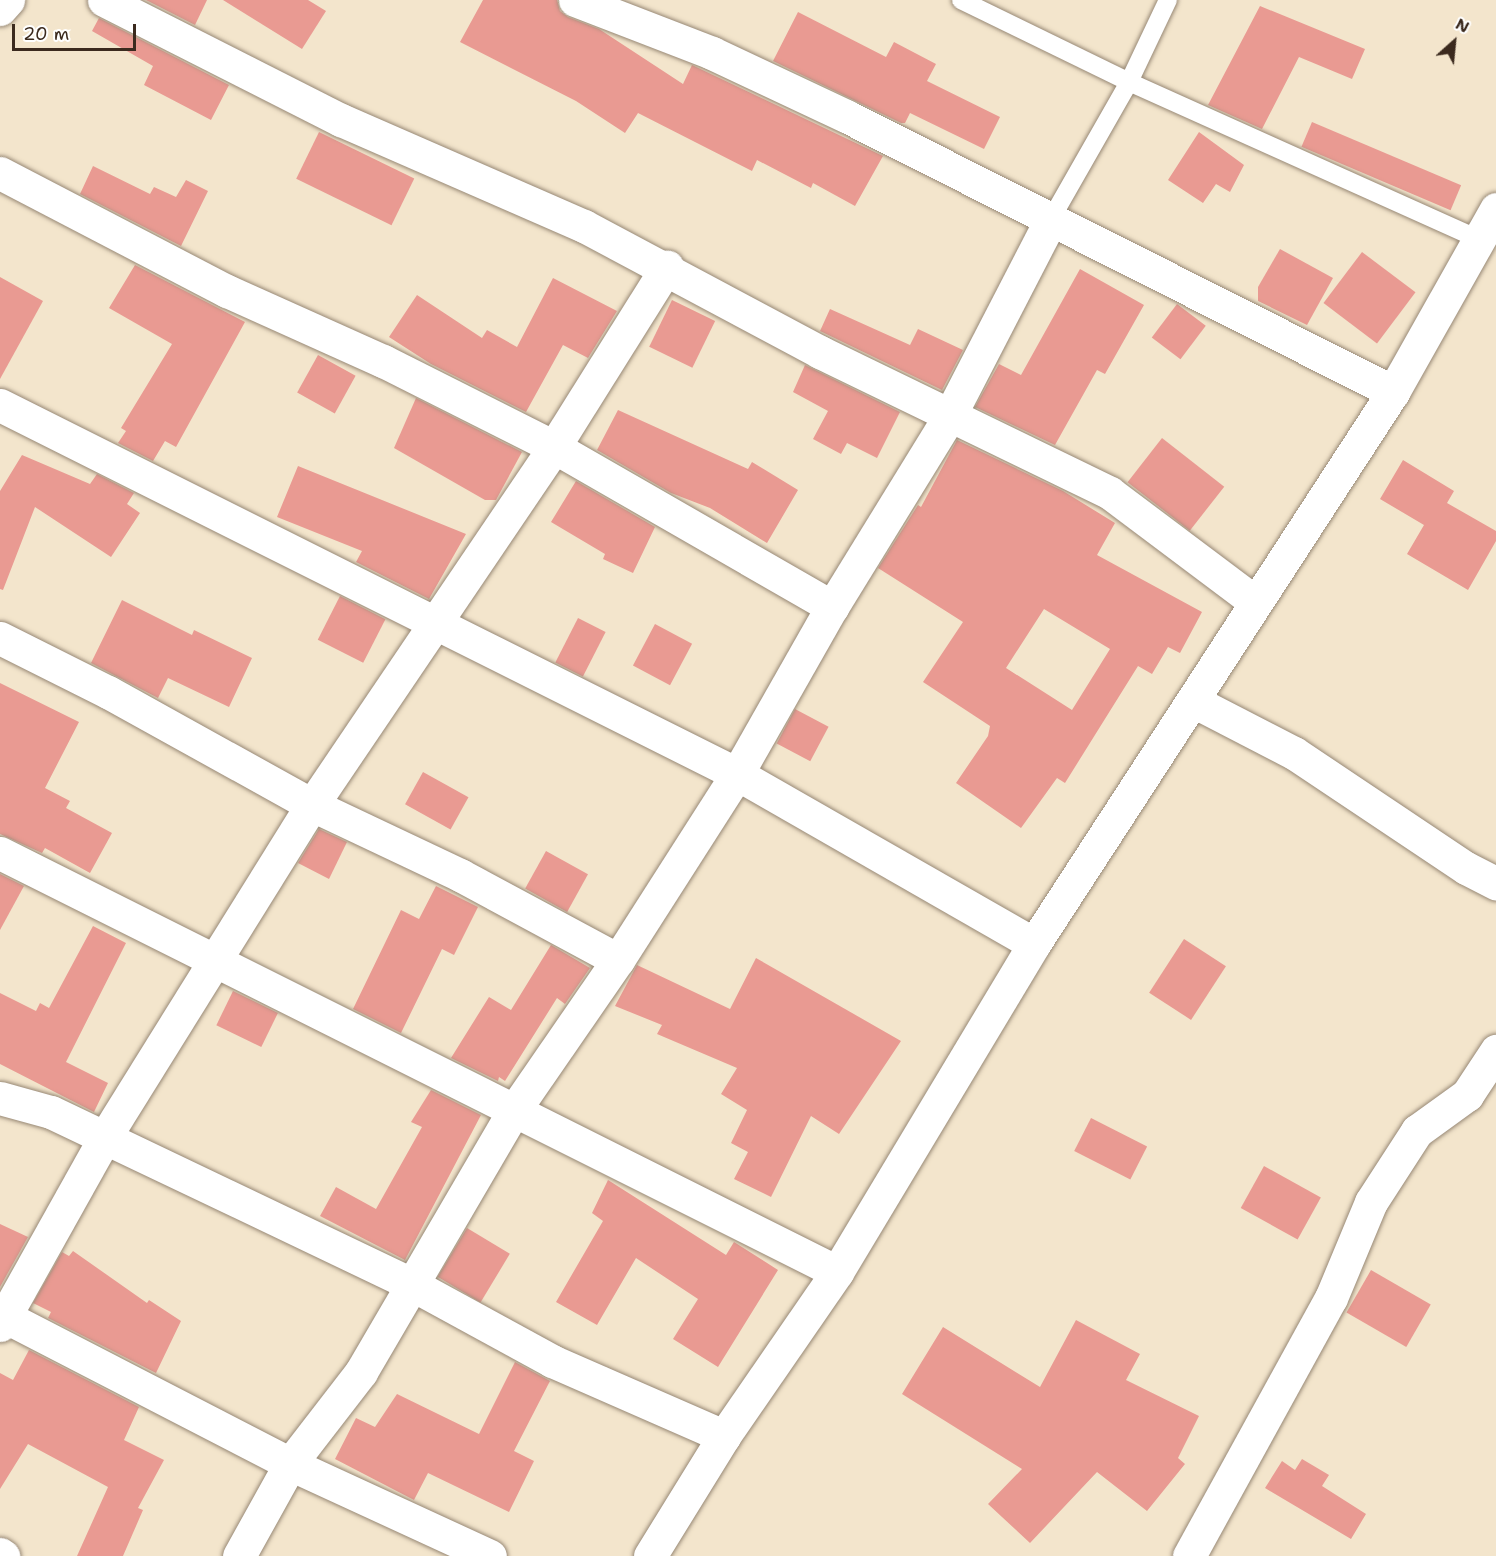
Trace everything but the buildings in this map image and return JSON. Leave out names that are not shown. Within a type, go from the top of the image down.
[{"type":"street","points":[[0,9],[8,0]]},
{"type":"street","points":[[104,0],[341,120],[584,226],[667,267],[820,352],[1110,493],[1255,602]]},
{"type":"street","points":[[575,0],[712,53],[1051,219],[1393,392]]},
{"type":"street","points":[[0,173],[227,291],[383,361],[554,447],[832,607]]},
{"type":"street","points":[[650,1556],[724,1436],[837,1272],[1034,944],[1195,702],[1255,602],[1393,392],[1496,209]]},
{"type":"street","points":[[239,1556],[290,1464],[361,1372],[513,1112],[618,960],[737,774],[832,607],[950,414],[1051,219]]},
{"type":"street","points":[[490,1556],[290,1464],[2,1319],[105,1137],[217,961],[312,805],[439,622],[554,447],[667,267]]},
{"type":"street","points":[[0,405],[439,622],[737,774],[1034,944]]},
{"type":"street","points":[[0,638],[312,805],[460,875],[618,960]]},
{"type":"street","points":[[1195,702],[1294,753],[1467,868],[1496,883]]},
{"type":"street","points":[[0,853],[513,1112],[837,1272]]},
{"type":"street","points":[[1189,1556],[1331,1298],[1371,1202],[1417,1131],[1467,1095],[1496,1051]]},
{"type":"street","points":[[0,1098],[51,1112],[105,1137],[411,1284],[552,1360],[724,1436]]},
{"type":"lane","points":[[961,0],[1129,82],[1478,238]]},
{"type":"lane","points":[[1051,219],[1129,82],[1168,0]]}]
